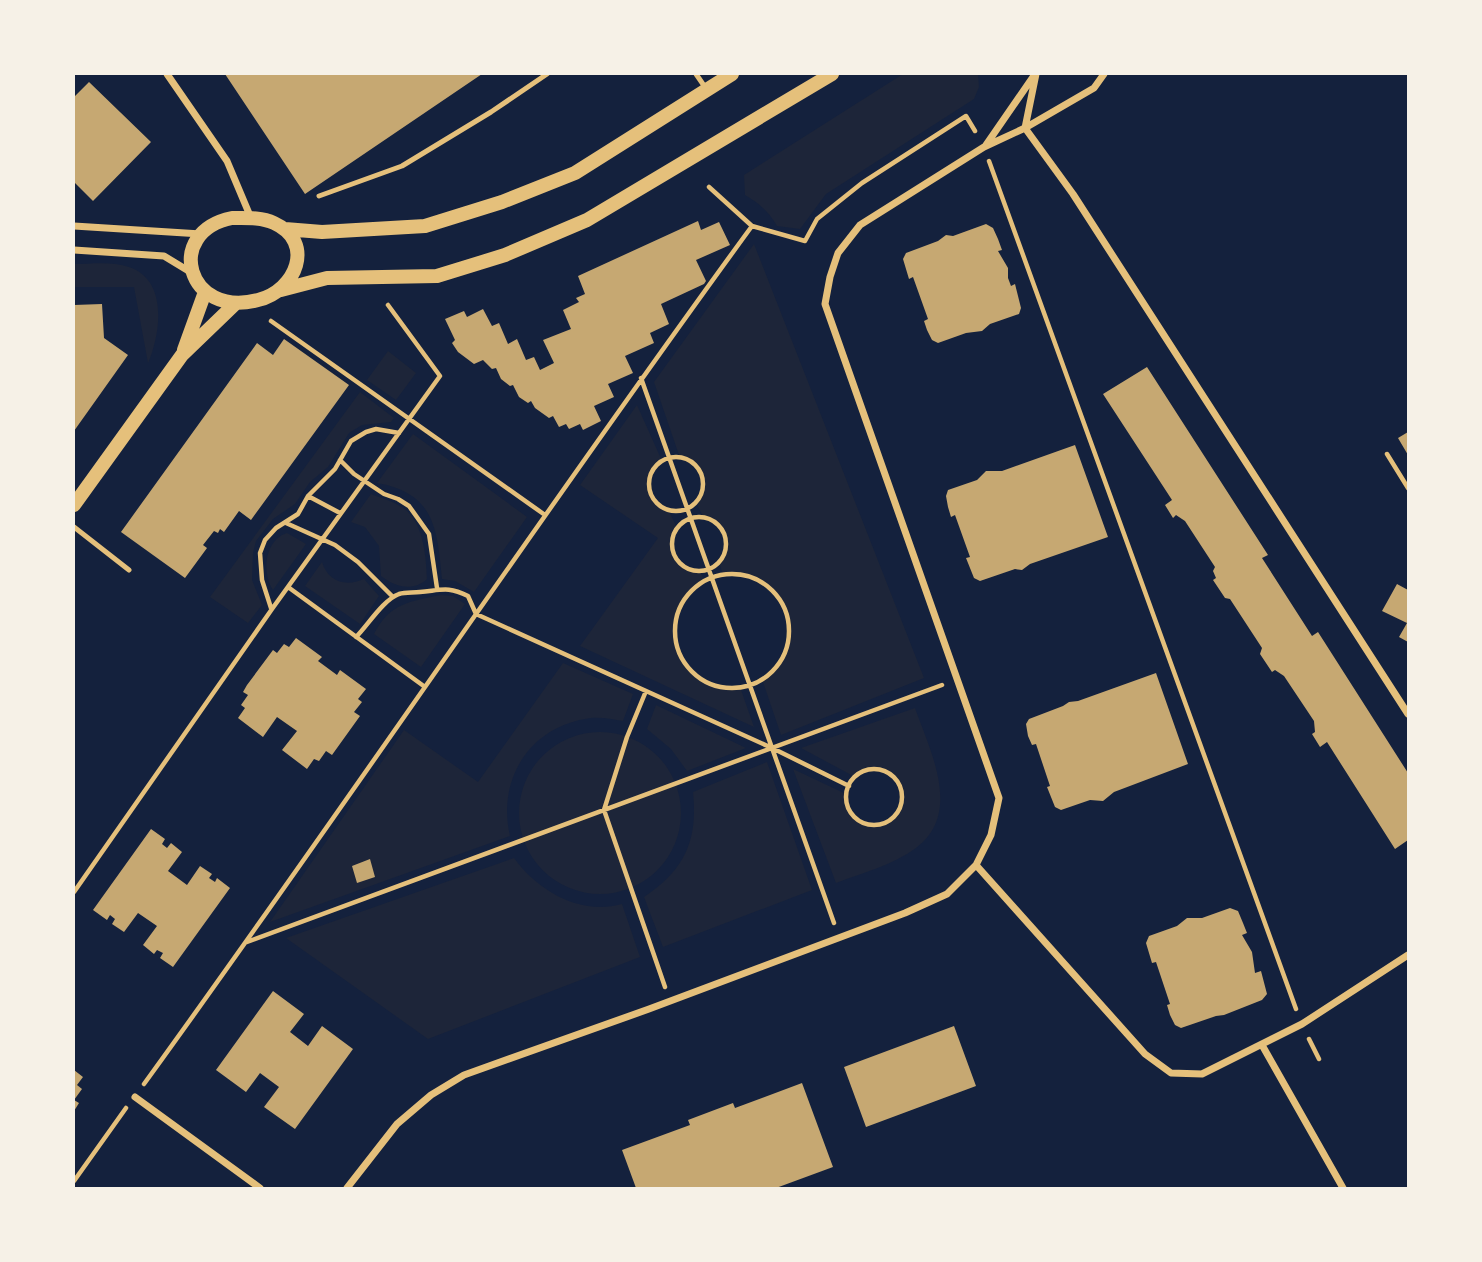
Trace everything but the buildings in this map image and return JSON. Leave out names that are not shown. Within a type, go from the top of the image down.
[{"type":"main road","points":[[732,74],[575,173],[502,202],[425,226],[322,232],[285,229],[268,220],[225,220],[208,228],[194,245],[191,256],[192,273],[205,292],[236,303],[259,300],[281,290],[327,278],[437,276],[505,255],[587,220],[832,74]]},
{"type":"main road","points":[[281,290],[293,276],[297,260],[296,247],[285,229]]},
{"type":"main road","points":[[182,355],[205,292]]},
{"type":"main road","points":[[74,505],[182,355],[236,303]]},
{"type":"street","points":[[167,74],[227,161],[251,218]]},
{"type":"street","points":[[1036,74],[1025,128],[1073,194],[1409,714]]},
{"type":"street","points":[[984,148],[1036,74]]},
{"type":"street","points":[[347,1188],[397,1125],[431,1095],[464,1075],[670,1001],[947,894],[976,865],[991,835],[999,798],[825,304],[838,253],[860,225],[984,148],[1094,88],[1104,74]]},
{"type":"street","points":[[74,226],[202,234]]},
{"type":"street","points":[[74,250],[164,256],[192,273]]},
{"type":"street","points":[[976,865],[1145,1054],[1171,1073],[1202,1074],[1262,1045],[1302,1024],[1409,955]]},
{"type":"street","points":[[1262,1045],[1343,1188]]},
{"type":"street","points":[[135,1097],[260,1188]]},
{"type":"lane","points":[[319,196],[402,166],[547,74]]},
{"type":"lane","points":[[696,74],[707,90]]},
{"type":"lane","points":[[74,527],[129,570]]},
{"type":"path","points":[[709,187],[752,226],[805,241],[817,219],[862,183],[966,116],[984,148],[1302,1024],[1319,1059]]},
{"type":"path","points":[[74,1181],[247,943],[641,378],[752,226]]},
{"type":"path","points":[[74,892],[322,538],[440,376],[388,305]]},
{"type":"path","points":[[271,321],[545,515]]},
{"type":"path","points":[[641,378],[839,937]]},
{"type":"path","points":[[272,609],[262,580],[260,553],[265,540],[276,528],[298,514],[308,496],[328,478],[351,441],[376,429],[399,433]]},
{"type":"path","points":[[1387,454],[1409,488]]},
{"type":"path","points":[[669,458],[685,459],[694,464],[701,474],[703,488],[700,496],[687,509],[668,509],[660,505],[650,491],[652,472],[658,464],[669,458]]},
{"type":"path","points":[[340,460],[363,481],[410,506],[429,534],[437,588]]},
{"type":"path","points":[[308,496],[340,513]]},
{"type":"path","points":[[690,518],[708,518],[724,533],[726,548],[723,556],[708,569],[691,569],[682,565],[673,550],[673,537],[677,528],[690,518]]},
{"type":"path","points":[[285,522],[322,538],[358,562],[393,597]]},
{"type":"path","points":[[740,575],[759,581],[774,592],[785,610],[789,637],[781,659],[774,670],[749,685],[729,688],[711,684],[694,673],[678,649],[675,630],[681,607],[694,589],[711,578],[740,575]]},
{"type":"path","points":[[288,587],[425,687]]},
{"type":"path","points":[[356,637],[379,610],[399,594],[437,588],[453,589],[468,596],[475,614],[772,748],[849,786]]},
{"type":"path","points":[[247,943],[957,679]]},
{"type":"path","points":[[646,691],[627,737],[604,810],[670,1001]]},
{"type":"path","points":[[874,769],[884,771],[899,784],[902,803],[891,820],[880,825],[867,824],[850,812],[847,802],[849,786],[862,772],[874,769]]},
{"type":"shaded area","points":[[903,74],[978,74],[979,87],[974,99],[826,194],[800,229],[777,226],[763,208],[745,195],[744,175]]},
{"type":"shaded area","points":[[754,244],[924,678],[781,735],[762,679],[777,663],[786,645],[788,627],[785,610],[776,595],[763,583],[745,576],[723,575],[719,562],[725,548],[724,533],[716,523],[703,517],[696,502],[702,488],[701,476],[693,465],[680,458],[654,382]]},
{"type":"shaded area","points":[[74,264],[122,265],[142,274],[150,283],[156,295],[158,323],[148,363],[134,287],[74,287]]},
{"type":"shaded area","points":[[388,351],[416,373],[396,400],[367,380]]},
{"type":"shaded area","points":[[360,392],[394,418],[391,422],[362,425],[349,433],[328,467],[310,482],[295,504],[273,519],[256,541],[252,580],[262,605],[248,623],[210,597]]},
{"type":"shaded area","points":[[637,405],[662,461],[652,472],[650,490],[660,505],[668,509],[677,528],[673,543],[676,556],[685,566],[700,571],[705,582],[688,596],[678,612],[675,630],[678,647],[687,663],[700,676],[718,685],[740,687],[754,727],[580,646],[658,538],[580,485]]},
{"type":"shaded area","points":[[413,434],[527,517],[474,592],[455,581],[442,579],[435,529],[422,505],[411,495],[377,483]]},
{"type":"shaded area","points":[[371,494],[403,508],[413,518],[423,543],[427,570],[427,579],[422,583],[404,586],[381,576],[379,546],[365,527],[351,522]]},
{"type":"shaded area","points":[[287,533],[306,544],[273,590],[267,574],[267,557],[274,542]]},
{"type":"shaded area","points":[[322,562],[329,574],[338,581],[351,583],[364,579],[379,596],[360,624],[305,586]]},
{"type":"shaded area","points":[[441,595],[453,596],[465,604],[421,667],[374,634],[386,616],[394,610],[410,602]]},
{"type":"shaded area","points":[[563,663],[633,694],[623,721],[585,719],[547,734],[533,746],[513,777],[508,796],[510,836],[270,922],[404,730],[478,782]]},
{"type":"shaded area","points":[[656,705],[746,748],[687,771],[671,749],[647,729]]},
{"type":"shaded area","points":[[915,708],[939,781],[938,817],[930,834],[907,854],[836,883],[793,769],[846,794],[850,809],[858,819],[868,824],[890,820],[898,812],[902,801],[900,788],[886,772],[870,770],[855,777],[801,748]]},
{"type":"shaded area","points":[[600,732],[631,738],[657,756],[675,782],[681,813],[675,844],[657,870],[631,888],[600,894],[569,888],[543,870],[525,844],[519,813],[525,782],[543,756],[569,738]]},
{"type":"shaded area","points":[[767,762],[812,890],[663,947],[644,897],[670,876],[686,852],[693,825],[693,792]]},
{"type":"shaded area","points":[[514,858],[535,881],[562,898],[591,907],[622,904],[640,957],[428,1039],[286,938]]}]
